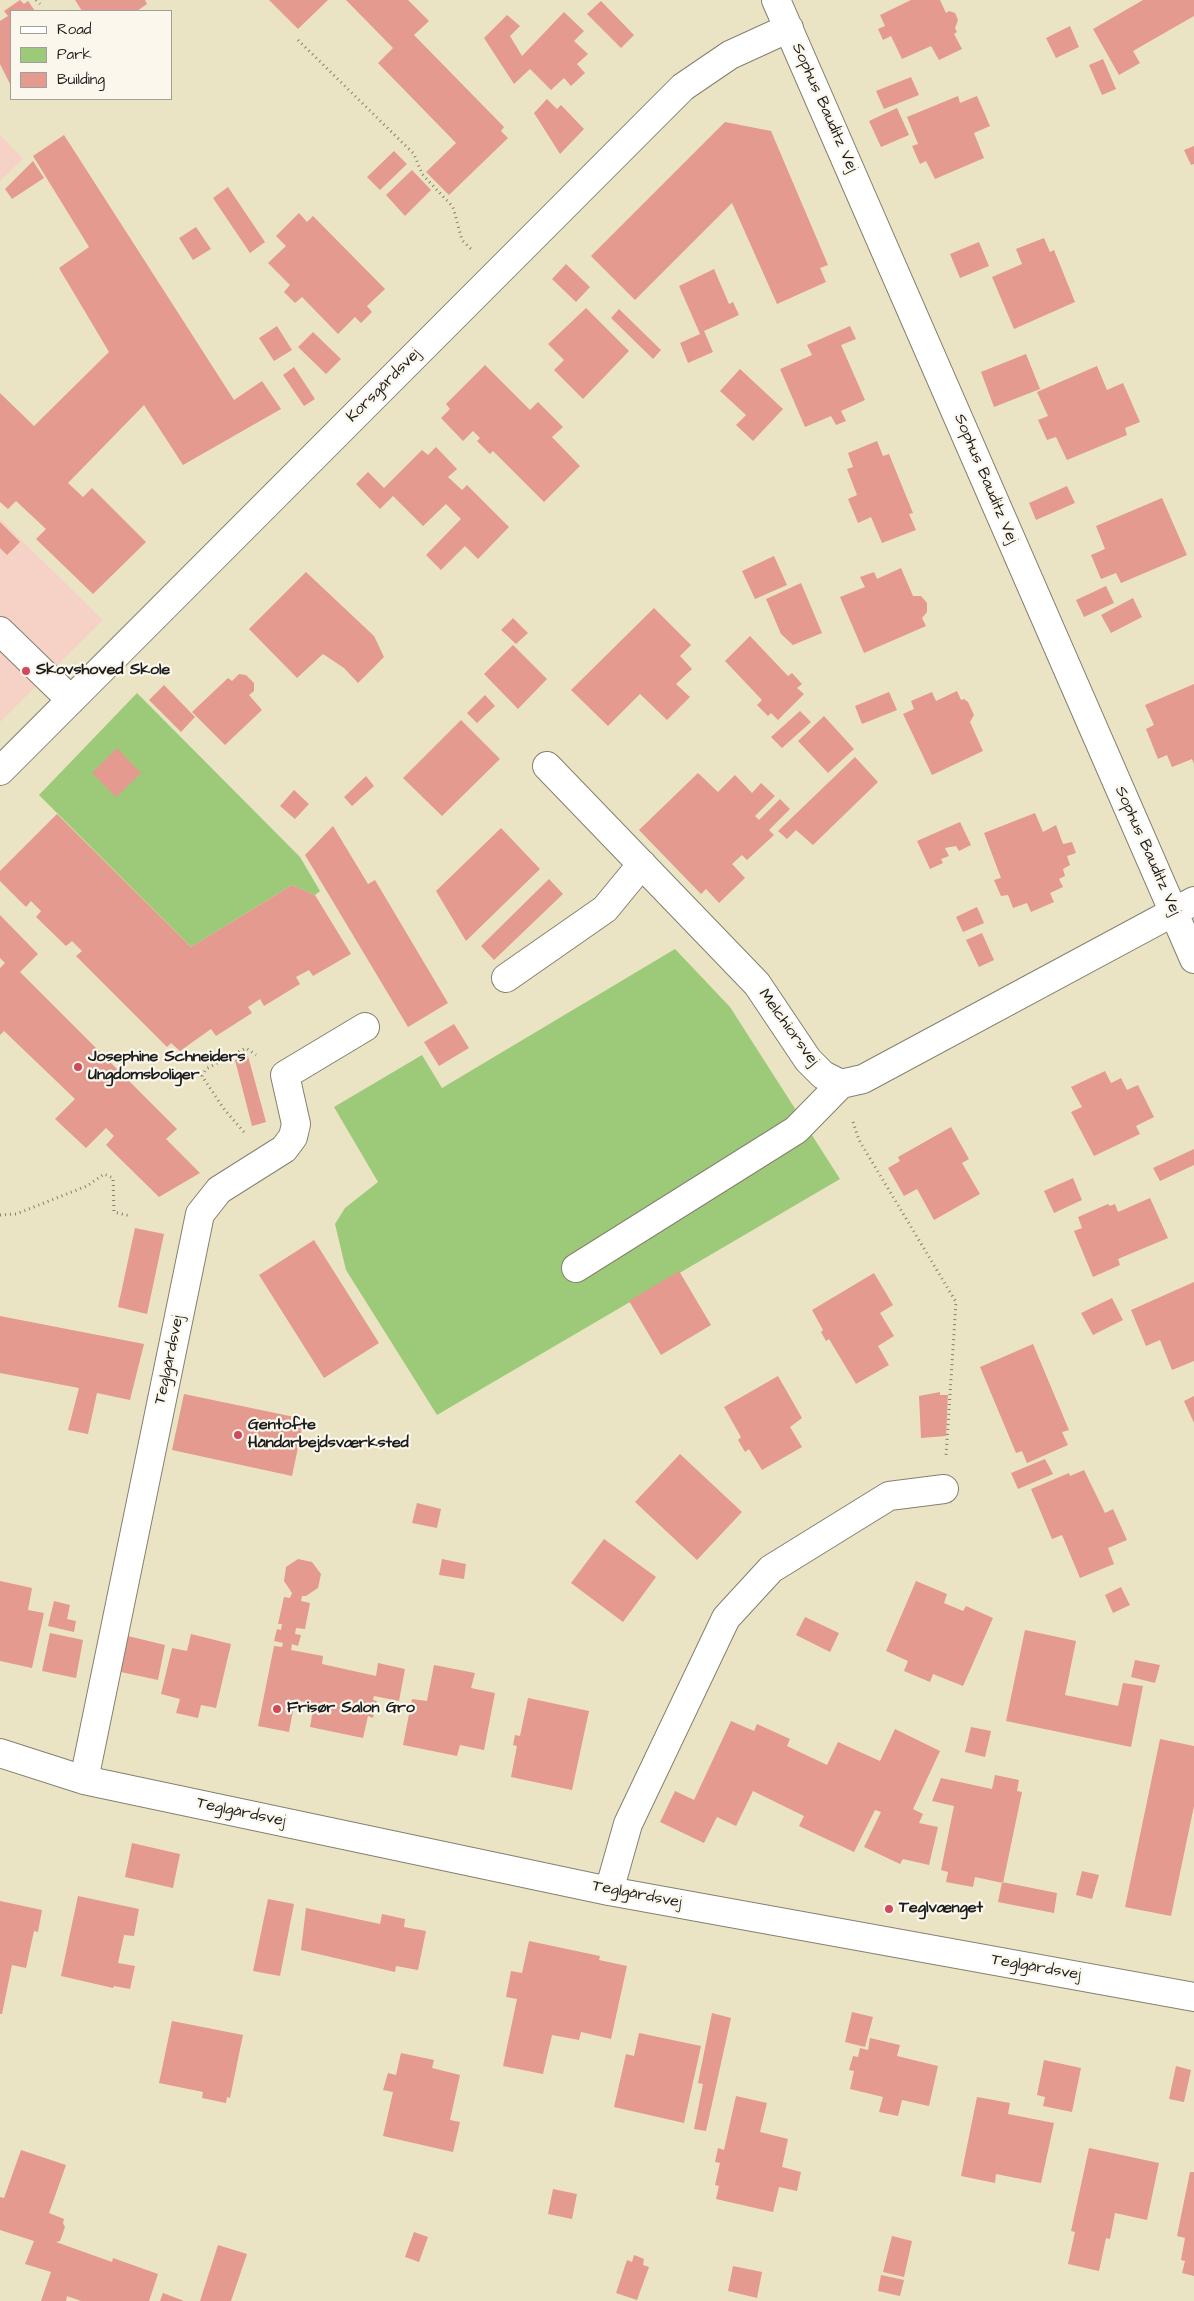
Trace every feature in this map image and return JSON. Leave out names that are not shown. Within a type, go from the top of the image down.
[{"type":"street","name":"Sophus Bauditz Vej","points":[[776,0],[1184,906],[1194,959]]},
{"type":"street","name":"Korsgårdsvej","points":[[0,771],[683,87],[730,56],[789,28]]},
{"type":"street","points":[[0,631],[71,700]]},
{"type":"street","name":"Melchiorsvej","points":[[547,766],[757,984],[808,1060],[823,1074],[841,1084]]},
{"type":"street","points":[[506,978],[605,909],[642,864]]},
{"type":"street","points":[[576,1268],[796,1130],[841,1084],[863,1079],[1184,906]]},
{"type":"street","points":[[285,1075],[365,1027]]},
{"type":"street","name":"Teglgårdsvej","points":[[84,1780],[200,1214],[219,1190],[284,1148],[293,1138],[296,1124],[285,1075]]},
{"type":"street","points":[[609,1891],[628,1824],[726,1618],[771,1569],[889,1496],[944,1489]]},
{"type":"street","name":"Teglgårdsvej","points":[[0,1753],[84,1780],[609,1891],[1194,1997]]},
{"type":"path","points":[[36,0],[40,4]]},
{"type":"path","points":[[298,40],[414,154],[422,174],[454,207],[462,240],[496,274]]},
{"type":"path","points":[[262,1162],[252,1142],[224,1109],[202,1076],[206,1069],[246,1048],[285,1075]]},
{"type":"path","points":[[841,1084],[859,1140],[956,1302],[944,1489]]},
{"type":"path","points":[[0,1215],[16,1214],[86,1186],[104,1174],[113,1178],[114,1212],[130,1216]]},
{"type":"shaded area","points":[[0,135],[23,159],[0,181]]},
{"type":"shaded area","name":"Skovshoved Skole","points":[[0,519],[103,620],[0,722]]},
{"type":"green space","points":[[137,693],[300,857],[320,891],[315,895],[292,885],[191,947],[39,795]]},
{"type":"green space","points":[[675,949],[730,1007],[840,1179],[437,1415],[346,1270],[335,1224],[345,1208],[378,1182],[334,1107],[422,1055],[442,1088]]},
{"type":"building","points":[[20,0],[24,4],[28,1],[34,10],[10,10],[10,84],[0,64],[0,21],[8,16],[4,11]]},
{"type":"building","points":[[75,0],[145,0],[147,4],[138,10],[81,10]]},
{"type":"building","points":[[269,0],[328,0],[298,29]]},
{"type":"building","points":[[346,0],[408,0],[429,21],[414,35],[504,127],[501,131],[508,138],[449,195],[426,172],[456,143],[378,63],[393,48]]},
{"type":"building","points":[[911,0],[940,0],[946,13],[949,11],[955,13],[958,20],[955,28],[957,32],[954,34],[962,49],[939,60],[931,46],[902,59],[891,36],[883,40],[878,29],[885,26],[880,15]]},
{"type":"building","points":[[1143,0],[1194,0],[1194,16],[1133,51],[1140,63],[1119,75],[1093,29]]},
{"type":"building","points":[[601,1],[634,35],[621,48],[587,14]]},
{"type":"building","points":[[564,12],[584,31],[574,41],[588,54],[577,64],[585,73],[571,86],[564,78],[551,90],[530,69],[514,84],[484,38],[507,15],[520,26],[510,36],[522,56]]},
{"type":"building","points":[[1070,26],[1079,47],[1056,58],[1046,38]]},
{"type":"building","points":[[1103,59],[1116,89],[1102,95],[1089,65]]},
{"type":"building","points":[[911,77],[919,95],[884,109],[876,91]]},
{"type":"building","points":[[958,96],[960,103],[977,96],[990,126],[974,133],[984,158],[935,179],[926,161],[920,164],[912,146],[918,144],[907,117]]},
{"type":"building","points":[[547,99],[557,109],[561,105],[584,129],[560,154],[534,113]]},
{"type":"building","points":[[897,108],[909,135],[881,147],[869,121]]},
{"type":"building","points":[[725,122],[771,131],[828,265],[820,268],[826,282],[777,304],[732,203],[635,300],[591,256]]},
{"type":"building","points":[[64,135],[234,400],[262,381],[281,409],[183,465],[144,405],[68,483],[83,497],[92,488],[146,542],[93,594],[36,539],[46,529],[16,501],[8,509],[0,502],[0,393],[34,426],[109,352],[59,268],[89,247],[33,156]]},
{"type":"building","points":[[1194,146],[1194,164],[1191,165],[1184,150]]},
{"type":"building","points":[[394,151],[407,164],[380,190],[367,177]]},
{"type":"building","points":[[33,161],[44,178],[12,199],[5,189]]},
{"type":"building","points":[[412,170],[431,190],[405,216],[386,195]]},
{"type":"building","points":[[228,187],[265,242],[250,253],[213,198]]},
{"type":"building","points":[[299,213],[307,222],[313,216],[385,289],[367,306],[372,312],[361,323],[355,317],[338,334],[302,297],[295,303],[284,292],[290,285],[268,263],[286,246],[276,236]]},
{"type":"building","points":[[196,227],[211,249],[193,260],[179,238]]},
{"type":"building","points":[[1044,238],[1050,252],[1054,250],[1075,302],[1014,329],[992,277],[1022,264],[1016,249]]},
{"type":"building","points":[[979,242],[989,266],[960,278],[950,254]]},
{"type":"building","points":[[566,264],[590,287],[576,302],[552,279]]},
{"type":"building","points":[[714,269],[729,304],[733,302],[739,315],[704,331],[713,352],[688,363],[680,343],[700,334],[679,286]]},
{"type":"building","points":[[586,308],[629,351],[583,399],[554,370],[564,360],[548,344]]},
{"type":"building","points":[[619,309],[661,350],[653,359],[611,318]]},
{"type":"building","points":[[277,326],[292,350],[274,361],[259,338]]},
{"type":"building","points":[[850,326],[856,339],[841,345],[865,400],[841,411],[846,421],[836,425],[831,416],[805,427],[780,369],[812,355],[807,345]]},
{"type":"building","points":[[313,332],[341,359],[326,374],[298,347]]},
{"type":"building","points":[[1026,354],[1040,389],[994,407],[981,372]]},
{"type":"building","points":[[485,365],[530,410],[538,402],[563,427],[552,437],[580,466],[544,502],[493,451],[490,454],[477,441],[480,438],[473,431],[463,441],[441,418],[450,409],[446,404]]},
{"type":"building","points":[[1097,366],[1107,390],[1123,383],[1140,422],[1125,428],[1127,435],[1067,460],[1056,437],[1047,440],[1038,420],[1048,416],[1037,392]]},
{"type":"building","points":[[294,367],[315,399],[304,406],[283,375]]},
{"type":"building","points":[[740,369],[783,409],[753,441],[736,425],[746,415],[720,391]]},
{"type":"building","points":[[877,441],[883,456],[889,454],[913,513],[909,514],[916,530],[882,543],[871,517],[858,523],[848,499],[857,495],[847,469],[853,467],[848,453]]},
{"type":"building","points":[[436,447],[457,469],[448,477],[462,490],[467,485],[509,527],[478,559],[465,546],[441,570],[426,555],[461,519],[446,504],[423,526],[393,496],[380,509],[356,484],[368,472],[384,488],[422,450],[428,455]]},
{"type":"building","points":[[1067,486],[1075,503],[1036,520],[1029,503]]},
{"type":"building","points":[[1162,498],[1187,555],[1121,583],[1116,573],[1101,579],[1091,555],[1105,549],[1096,526]]},
{"type":"building","points":[[0,522],[20,542],[7,555],[0,548]]},
{"type":"building","points":[[774,556],[787,585],[755,599],[742,571]]},
{"type":"building","points":[[901,568],[913,596],[921,596],[927,603],[927,612],[922,618],[926,626],[864,653],[840,597],[865,587],[860,577],[874,572],[877,579]]},
{"type":"building","points":[[306,572],[374,636],[384,657],[358,683],[344,668],[323,654],[297,678],[249,629]]},
{"type":"building","points":[[801,583],[822,633],[793,645],[781,634],[766,599]]},
{"type":"building","points":[[1106,586],[1114,603],[1084,617],[1076,600]]},
{"type":"building","points":[[1133,598],[1142,617],[1111,633],[1101,615]]},
{"type":"building","points":[[654,608],[691,645],[680,656],[692,669],[676,684],[690,697],[667,720],[640,694],[608,726],[571,690]]},
{"type":"building","points":[[513,618],[528,633],[516,644],[501,630]]},
{"type":"building","points":[[750,636],[788,676],[792,673],[802,684],[797,688],[804,694],[778,720],[771,713],[768,716],[757,705],[762,700],[725,661]]},
{"type":"building","points":[[513,645],[547,679],[518,709],[484,674]]},
{"type":"building","points":[[239,674],[246,675],[254,683],[254,691],[249,695],[262,710],[225,745],[192,712],[228,678],[232,681]]},
{"type":"building","points":[[1194,684],[1194,764],[1192,759],[1172,767],[1167,755],[1158,759],[1146,729],[1154,725],[1145,705]]},
{"type":"building","points":[[164,685],[195,717],[181,732],[149,700]]},
{"type":"building","points":[[957,691],[961,700],[964,699],[968,702],[974,715],[970,722],[983,751],[932,775],[903,714],[914,709],[911,701],[932,692],[936,701]]},
{"type":"building","points":[[889,692],[897,710],[862,724],[855,706]]},
{"type":"building","points":[[485,695],[495,706],[477,723],[467,713]]},
{"type":"building","points":[[800,711],[811,722],[782,748],[771,737]]},
{"type":"building","points":[[824,716],[854,749],[828,773],[798,741]]},
{"type":"building","points":[[461,720],[500,759],[442,816],[403,778]]},
{"type":"building","points":[[117,748],[141,773],[116,797],[92,773]]},
{"type":"building","points":[[855,757],[878,782],[813,845],[796,830],[787,839],[778,831]]},
{"type":"building","points":[[698,773],[718,792],[735,775],[752,793],[761,783],[775,796],[755,816],[759,820],[780,799],[790,809],[769,830],[774,835],[747,860],[742,855],[732,864],[745,878],[719,903],[706,889],[701,894],[639,830]]},
{"type":"building","points":[[366,776],[374,786],[352,806],[344,797]]},
{"type":"building","points":[[294,790],[309,804],[295,819],[280,806]]},
{"type":"building","points":[[1035,813],[1043,832],[1056,825],[1063,844],[1072,842],[1076,853],[1067,856],[1070,865],[1063,869],[1065,876],[1059,879],[1063,887],[1050,893],[1054,902],[1031,912],[1027,903],[1013,908],[1008,895],[1001,896],[994,880],[1001,878],[984,833]]},
{"type":"building","points":[[57,814],[191,947],[292,885],[315,895],[351,954],[313,976],[309,970],[296,977],[300,984],[264,1006],[260,999],[248,1007],[252,1013],[216,1036],[211,1029],[180,1051],[171,1043],[167,1047],[76,956],[82,951],[72,941],[66,946],[36,917],[41,911],[31,901],[26,907],[0,881],[0,871]]},
{"type":"building","points":[[960,822],[971,845],[959,851],[956,846],[945,848],[949,856],[941,859],[943,863],[930,869],[917,841]]},
{"type":"building","points":[[333,826],[368,884],[375,880],[448,1003],[408,1027],[305,855]]},
{"type":"building","points":[[501,828],[540,869],[466,941],[436,891]]},
{"type":"building","points":[[549,879],[563,894],[494,960],[481,946]]},
{"type":"building","points":[[977,907],[984,923],[963,932],[956,917]]},
{"type":"building","name":"Josephine Schneiders Ungdomsboliger","points":[[0,915],[38,954],[20,972],[177,1129],[166,1139],[200,1173],[159,1197],[106,1145],[114,1136],[106,1128],[86,1148],[55,1119],[75,1099],[4,1031],[0,1035],[0,968],[5,963],[0,958]]},
{"type":"building","points":[[982,933],[994,960],[979,967],[966,940]]},
{"type":"building","points":[[454,1024],[469,1048],[439,1066],[424,1042]]},
{"type":"building","points":[[248,1056],[266,1122],[252,1126],[235,1060]]},
{"type":"building","points":[[1105,1071],[1111,1083],[1121,1078],[1127,1090],[1138,1085],[1154,1117],[1136,1126],[1140,1134],[1094,1156],[1071,1112],[1082,1107],[1071,1087]]},
{"type":"building","points":[[951,1127],[969,1159],[962,1163],[980,1194],[934,1220],[917,1189],[904,1196],[888,1168],[900,1161],[898,1157]]},
{"type":"building","points":[[1194,1149],[1194,1165],[1160,1181],[1153,1168]]},
{"type":"building","points":[[1073,1178],[1082,1200],[1054,1213],[1044,1191]]},
{"type":"building","points":[[1150,1198],[1168,1238],[1118,1259],[1120,1265],[1093,1277],[1074,1231],[1082,1228],[1078,1217],[1108,1204],[1110,1206],[1115,1204],[1118,1212]]},
{"type":"building","points":[[135,1228],[164,1234],[147,1314],[118,1307]]},
{"type":"building","points":[[314,1240],[379,1343],[324,1378],[259,1275]]},
{"type":"building","points":[[679,1271],[711,1325],[661,1355],[629,1301]]},
{"type":"building","points":[[874,1273],[893,1305],[880,1313],[894,1336],[878,1346],[889,1365],[856,1384],[829,1339],[826,1341],[821,1332],[823,1330],[812,1310]]},
{"type":"building","points":[[1194,1282],[1194,1361],[1172,1370],[1160,1340],[1146,1346],[1131,1310]]},
{"type":"building","points":[[1112,1298],[1123,1320],[1093,1335],[1081,1313]]},
{"type":"building","points":[[0,1316],[144,1344],[130,1400],[97,1393],[88,1434],[68,1430],[79,1388],[0,1373]]},
{"type":"building","points":[[1033,1344],[1069,1430],[1062,1432],[1068,1445],[1027,1463],[1022,1451],[1016,1453],[980,1367]]},
{"type":"building","points":[[778,1376],[802,1418],[790,1427],[802,1447],[762,1470],[749,1449],[745,1452],[738,1440],[741,1437],[724,1407]]},
{"type":"building","points":[[940,1392],[940,1395],[948,1395],[946,1436],[921,1438],[919,1396]]},
{"type":"building","name":"Gentofte Håndarbejdsværksted","points":[[184,1394],[304,1419],[292,1476],[172,1450]]},
{"type":"building","points":[[1194,1396],[1194,1423],[1184,1401]]},
{"type":"building","points":[[680,1454],[742,1512],[697,1560],[635,1502]]},
{"type":"building","points":[[1045,1459],[1053,1474],[1018,1489],[1011,1473]]},
{"type":"building","points":[[1084,1470],[1105,1513],[1113,1509],[1127,1540],[1108,1548],[1114,1564],[1080,1578],[1062,1535],[1052,1539],[1031,1489],[1069,1473],[1070,1476]]},
{"type":"building","points":[[417,1503],[441,1509],[437,1528],[412,1523]]},
{"type":"building","points":[[604,1539],[656,1577],[623,1622],[571,1583]]},
{"type":"building","points":[[298,1559],[312,1562],[321,1574],[318,1588],[306,1596],[302,1596],[301,1601],[310,1603],[305,1629],[296,1628],[295,1634],[301,1635],[298,1646],[292,1644],[291,1650],[323,1656],[322,1664],[376,1676],[378,1663],[405,1669],[399,1701],[374,1696],[373,1700],[377,1701],[373,1718],[368,1716],[363,1738],[310,1727],[314,1704],[295,1700],[289,1732],[258,1726],[274,1646],[282,1647],[283,1643],[274,1641],[277,1629],[281,1630],[282,1624],[278,1624],[284,1597],[290,1598],[292,1593],[284,1581],[286,1567]]},
{"type":"building","points":[[442,1559],[466,1564],[464,1579],[439,1575]]},
{"type":"building","points":[[0,1581],[32,1588],[28,1610],[44,1613],[32,1668],[0,1661]]},
{"type":"building","points":[[916,1581],[947,1594],[944,1603],[963,1611],[966,1606],[993,1618],[963,1686],[933,1674],[930,1682],[904,1671],[908,1661],[886,1651]]},
{"type":"building","points":[[1121,1587],[1130,1605],[1113,1613],[1105,1595]]},
{"type":"building","points":[[54,1601],[70,1605],[67,1619],[76,1621],[74,1632],[48,1626]]},
{"type":"building","points":[[805,1617],[839,1633],[830,1652],[796,1635]]},
{"type":"building","points":[[1025,1630],[1076,1641],[1065,1695],[1118,1706],[1123,1683],[1143,1686],[1131,1747],[1006,1721]]},
{"type":"building","points":[[50,1633],[83,1640],[76,1678],[42,1671]]},
{"type":"building","points":[[191,1634],[231,1644],[216,1708],[201,1705],[198,1718],[176,1713],[180,1699],[161,1694],[172,1648],[187,1651]]},
{"type":"building","points":[[128,1636],[165,1645],[158,1680],[121,1672]]},
{"type":"building","points":[[1135,1660],[1160,1665],[1155,1683],[1131,1677]]},
{"type":"building","points":[[434,1665],[475,1673],[471,1688],[495,1693],[484,1750],[460,1745],[457,1756],[403,1745],[412,1699],[427,1701]]},
{"type":"building","points":[[528,1698],[589,1711],[572,1790],[511,1777],[517,1746],[513,1745],[515,1735],[520,1736]]},
{"type":"building","points":[[731,1721],[754,1731],[757,1724],[790,1739],[787,1746],[827,1765],[838,1742],[880,1761],[895,1729],[940,1751],[913,1809],[923,1814],[919,1823],[938,1827],[929,1865],[903,1859],[900,1864],[864,1847],[881,1812],[875,1810],[854,1852],[799,1826],[804,1816],[753,1791],[736,1826],[717,1817],[704,1843],[660,1822],[675,1791],[694,1800]]},
{"type":"building","points":[[971,1727],[991,1731],[985,1757],[965,1752]]},
{"type":"building","points":[[1160,1739],[1194,1746],[1194,1806],[1171,1916],[1125,1907]]},
{"type":"building","points":[[995,1775],[1019,1780],[1017,1791],[1022,1792],[1003,1883],[975,1877],[973,1887],[946,1882],[948,1872],[941,1870],[954,1806],[932,1801],[941,1778],[992,1789]]},
{"type":"building","points":[[132,1843],[180,1854],[173,1888],[125,1877]]},
{"type":"building","points":[[1082,1871],[1099,1875],[1092,1899],[1076,1895]]},
{"type":"building","points":[[1002,1882],[1057,1893],[1054,1913],[998,1902]]},
{"type":"building","points":[[78,1896],[139,1909],[134,1936],[124,1935],[118,1963],[135,1966],[130,1989],[114,1986],[113,1988],[61,1976]]},
{"type":"building","points":[[268,1899],[294,1904],[280,1976],[253,1971]]},
{"type":"building","points":[[0,1901],[42,1910],[38,1932],[34,1931],[26,1968],[12,1965],[2,2014],[0,2014]]},
{"type":"building","points":[[306,1908],[380,1924],[382,1914],[405,1919],[404,1927],[426,1931],[418,1970],[396,1966],[395,1972],[301,1950]]},
{"type":"building","points":[[529,1941],[600,1956],[599,1960],[627,1966],[611,2039],[581,2032],[579,2040],[552,2035],[543,2074],[503,2066],[517,1999],[506,1997],[511,1971],[522,1973]]},
{"type":"building","points":[[852,2012],[873,2017],[865,2047],[845,2042]]},
{"type":"building","points":[[712,2013],[731,2018],[706,2131],[694,2129],[703,2084],[698,2083]]},
{"type":"building","points":[[172,2021],[243,2035],[230,2098],[227,2097],[226,2103],[202,2098],[203,2092],[159,2083]]},
{"type":"building","points":[[639,2033],[701,2046],[684,2123],[614,2107],[626,2054],[634,2056]]},
{"type":"building","points":[[870,2038],[900,2045],[897,2056],[938,2066],[929,2106],[902,2100],[898,2116],[879,2112],[883,2097],[850,2089],[854,2071],[849,2070],[853,2056],[858,2057],[860,2048],[868,2050]]},
{"type":"building","points":[[401,2053],[434,2060],[432,2068],[460,2075],[450,2120],[460,2122],[453,2152],[383,2136],[393,2092],[383,2090],[388,2073],[396,2075]]},
{"type":"building","points":[[1044,2060],[1081,2068],[1072,2112],[1043,2106],[1045,2097],[1037,2095]]},
{"type":"building","points":[[1176,2066],[1191,2070],[1184,2102],[1169,2099]]},
{"type":"building","points":[[736,2096],[767,2103],[760,2132],[788,2139],[782,2167],[801,2172],[797,2191],[779,2187],[773,2212],[716,2199],[719,2186],[715,2185],[720,2163],[715,2162],[718,2148],[724,2150]]},
{"type":"building","points":[[977,2097],[1010,2103],[1008,2114],[1054,2123],[1041,2183],[996,2174],[995,2183],[961,2176]]},
{"type":"building","points":[[1089,2148],[1159,2163],[1147,2220],[1115,2213],[1110,2239],[1106,2238],[1099,2271],[1068,2264],[1075,2232],[1071,2231]]},
{"type":"building","points":[[21,2150],[66,2165],[49,2213],[64,2219],[65,2227],[60,2241],[56,2242],[112,2262],[113,2258],[158,2274],[149,2301],[81,2301],[67,2296],[66,2301],[41,2301],[51,2272],[25,2264],[34,2241],[0,2230],[0,2197],[4,2198]]},
{"type":"building","points":[[1190,2172],[1194,2172],[1194,2276],[1182,2273],[1185,2261],[1181,2260],[1185,2238],[1177,2236]]},
{"type":"building","points":[[553,2189],[577,2194],[572,2219],[548,2214]]},
{"type":"building","points":[[414,2232],[428,2237],[419,2262],[405,2257]]},
{"type":"building","points":[[892,2236],[912,2241],[904,2277],[883,2272]]},
{"type":"building","points":[[218,2245],[247,2254],[231,2301],[200,2301]]},
{"type":"building","points":[[634,2255],[644,2259],[643,2265],[649,2267],[637,2300],[616,2293],[627,2260],[632,2262]]},
{"type":"building","points":[[733,2266],[762,2272],[757,2298],[728,2291]]},
{"type":"building","points":[[881,2275],[904,2280],[900,2296],[878,2291]]},
{"type":"building","points":[[163,2293],[184,2301],[160,2301]]},
{"type":"place","name":"Skovshoved Skole","points":[[26,671]]},
{"type":"place","name":"Josephine Schneiders Ungdomsboliger","points":[[78,1067]]},
{"type":"place","name":"Gentofte Håndarbejdsværksted","points":[[238,1435]]},
{"type":"place","name":"Frisør Salon Gro","points":[[277,1709]]},
{"type":"place","name":"Teglvænget","points":[[889,1909]]}]
